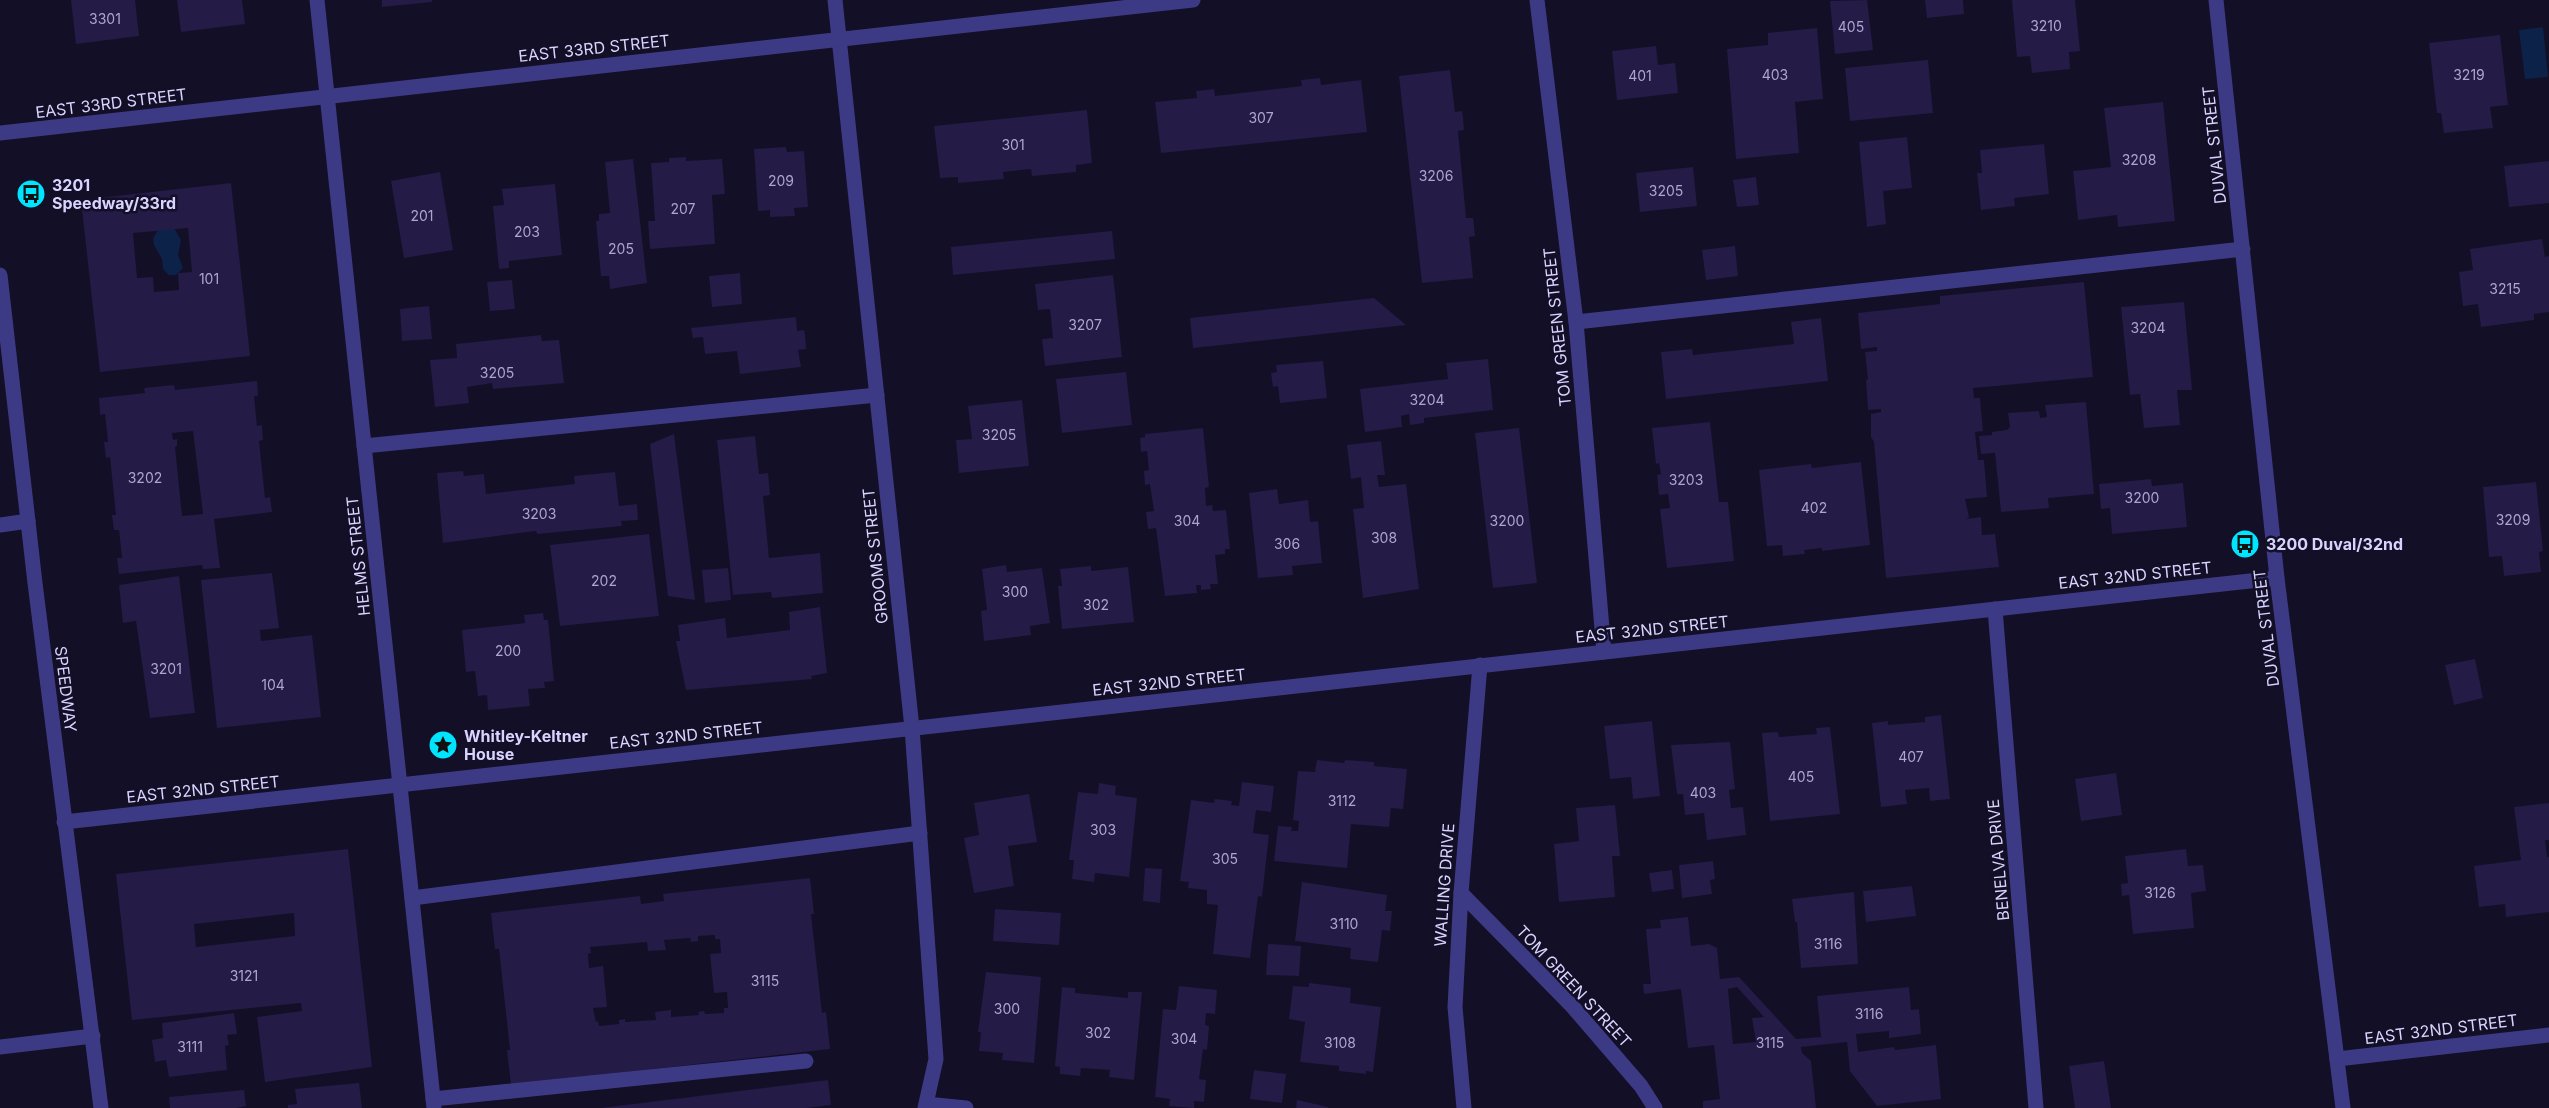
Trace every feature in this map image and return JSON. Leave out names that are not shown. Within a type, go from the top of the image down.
[{"type":"street","name":"HELMS STREET","points":[[318,0],[434,1103]]},
{"type":"street","name":"GROOMS STREET","points":[[835,0],[912,728],[936,1059],[926,1106]]},
{"type":"street","name":"EAST 33RD STREET","points":[[0,134],[327,95],[1193,0]]},
{"type":"street","name":"TOM GREEN STREET","points":[[1537,0],[1576,322],[1604,652]]},
{"type":"street","name":"DUVAL STREET","points":[[2216,0],[2277,578],[2343,1108]]},
{"type":"street","points":[[1576,322],[2243,249]]},
{"type":"street","name":"SPEEDWAY","points":[[0,275],[64,822],[101,1108]]},
{"type":"street","points":[[364,446],[877,395]]},
{"type":"street","points":[[0,525],[28,521]]},
{"type":"street","name":"EAST 32ND STREET","points":[[64,822],[2277,578]]},
{"type":"street","name":"BENELVA DRIVE","points":[[1995,609],[2036,1108]]},
{"type":"street","name":"WALLING DRIVE","points":[[1464,1108],[1455,1007],[1461,892],[1480,665]]},
{"type":"street","points":[[412,898],[920,833]]},
{"type":"street","name":"TOM GREEN STREET","points":[[1461,892],[1572,1006],[1641,1086],[1655,1108]]},
{"type":"street","name":"EAST 32ND STREET","points":[[2337,1059],[2549,1035]]},
{"type":"street","points":[[0,1047],[93,1036]]},
{"type":"street","points":[[434,1103],[806,1061]]},
{"type":"street","points":[[926,1106],[966,1108]]},
{"type":"water","points":[[2543,27],[2548,77],[2525,79],[2519,30]]},
{"type":"water","points":[[174,228],[181,240],[178,255],[183,268],[176,275],[169,275],[163,269],[162,259],[154,245],[153,238],[159,229]]},
{"type":"building","points":[[71,0],[135,0],[139,36],[76,44]]},
{"type":"building","points":[[177,0],[242,0],[245,24],[181,32]]},
{"type":"building","points":[[382,0],[432,0],[432,2],[382,7]]},
{"type":"building","points":[[1867,0],[1873,50],[1835,54],[1830,1]]},
{"type":"building","points":[[1925,0],[1963,0],[1964,14],[1927,18]]},
{"type":"building","points":[[2012,0],[2075,0],[2080,51],[2069,52],[2070,69],[2032,73],[2030,56],[2017,57]]},
{"type":"building","points":[[1817,28],[1823,99],[1795,102],[1799,153],[1736,159],[1727,49],[1768,45],[1768,33]]},
{"type":"building","points":[[2500,35],[2508,105],[2490,107],[2493,128],[2444,133],[2441,113],[2437,113],[2429,43]]},
{"type":"building","points":[[1656,46],[1658,65],[1675,63],[1678,93],[1617,100],[1612,51]]},
{"type":"building","points":[[1928,60],[1933,113],[1850,121],[1845,68]]},
{"type":"building","points":[[1450,70],[1455,112],[1462,111],[1463,117],[1464,130],[1458,131],[1466,218],[1473,218],[1475,236],[1469,237],[1473,278],[1422,283],[1399,76]]},
{"type":"building","points":[[1320,78],[1321,85],[1361,80],[1367,132],[1161,153],[1155,102],[1197,98],[1196,91],[1214,89],[1215,96],[1302,86],[1301,80]]},
{"type":"building","points":[[2163,102],[2175,221],[2118,227],[2117,215],[2078,220],[2073,171],[2111,167],[2104,108]]},
{"type":"building","points":[[1087,110],[1092,163],[1076,165],[1076,172],[1032,176],[1031,169],[1003,172],[1004,179],[958,183],[958,177],[940,178],[934,126]]},
{"type":"building","points":[[1907,137],[1912,188],[1883,191],[1886,224],[1867,227],[1859,142]]},
{"type":"building","points":[[2044,144],[2049,194],[2014,198],[2015,206],[1981,210],[1977,173],[1982,173],[1980,150]]},
{"type":"building","points":[[786,147],[787,152],[804,151],[808,207],[794,208],[795,216],[770,217],[770,210],[758,211],[754,149]]},
{"type":"building","points":[[686,157],[686,161],[722,159],[725,194],[712,195],[715,244],[650,249],[648,221],[655,221],[651,163],[669,162],[669,158]]},
{"type":"building","points":[[633,159],[647,283],[610,289],[609,276],[601,276],[596,221],[599,221],[599,214],[610,213],[605,162]]},
{"type":"building","points":[[2549,161],[2549,203],[2509,207],[2504,166]]},
{"type":"building","points":[[1693,167],[1697,206],[1640,212],[1636,173]]},
{"type":"building","points":[[440,172],[453,250],[404,258],[391,181]]},
{"type":"building","points":[[1756,177],[1759,205],[1737,207],[1733,180]]},
{"type":"building","points":[[231,183],[250,356],[100,372],[81,200]],"holes":[[[188,228],[192,272],[178,273],[179,290],[154,292],[153,277],[137,278],[133,233]]]},
{"type":"building","points":[[555,184],[562,255],[509,261],[509,268],[499,269],[493,206],[504,205],[502,189]]},
{"type":"building","points":[[1112,231],[1115,259],[953,275],[951,247]]},
{"type":"building","points":[[2542,239],[2545,257],[2549,256],[2549,312],[2534,314],[2534,320],[2481,327],[2478,304],[2463,306],[2459,272],[2473,270],[2470,249]]},
{"type":"building","points":[[1735,246],[1738,276],[1706,280],[1702,250]]},
{"type":"building","points":[[740,273],[742,304],[712,307],[709,276]]},
{"type":"building","points":[[1113,275],[1122,357],[1045,366],[1042,339],[1053,338],[1050,309],[1038,310],[1035,284]]},
{"type":"building","points":[[512,280],[515,309],[490,311],[487,282]]},
{"type":"building","points":[[2084,282],[2093,377],[1973,388],[1974,398],[1980,398],[1983,431],[1975,432],[1978,460],[1984,460],[1987,497],[1965,499],[1969,517],[1966,519],[1981,517],[1982,535],[1995,534],[1999,567],[1886,578],[1874,442],[1871,437],[1871,414],[1881,412],[1881,409],[1868,410],[1866,380],[1868,379],[1865,352],[1877,351],[1877,347],[1861,349],[1858,313],[1940,304],[1940,296]]},
{"type":"building","points":[[1374,298],[1406,325],[1193,348],[1190,318]]},
{"type":"building","points":[[2184,302],[2192,390],[2177,390],[2180,425],[2144,428],[2140,394],[2130,395],[2121,307]]},
{"type":"building","points":[[429,306],[432,339],[402,341],[400,309]]},
{"type":"building","points":[[796,317],[797,331],[804,330],[805,335],[806,349],[798,350],[801,367],[740,374],[737,351],[705,354],[703,337],[693,338],[691,328]]},
{"type":"building","points":[[1821,318],[1828,381],[1666,399],[1661,352],[1692,349],[1693,355],[1794,344],[1791,322]]},
{"type":"building","points":[[541,335],[542,341],[559,340],[564,383],[493,389],[492,383],[467,387],[469,403],[435,407],[430,360],[457,358],[456,344]]},
{"type":"building","points":[[1488,359],[1493,410],[1424,418],[1424,423],[1410,425],[1409,414],[1401,416],[1402,427],[1365,432],[1360,389],[1448,379],[1446,363]]},
{"type":"building","points":[[1323,361],[1327,398],[1280,403],[1278,386],[1273,387],[1271,373],[1277,372],[1276,365]]},
{"type":"building","points":[[1126,372],[1132,425],[1062,433],[1056,379]]},
{"type":"building","points":[[257,381],[258,396],[254,396],[257,426],[262,425],[263,440],[259,441],[265,498],[270,497],[272,512],[214,519],[220,568],[203,569],[202,565],[119,574],[117,558],[122,558],[119,530],[114,530],[112,515],[116,515],[110,457],[106,458],[104,442],[108,442],[105,414],[100,415],[99,398],[145,393],[144,388],[174,385],[175,390]],"holes":[[[193,431],[203,514],[182,516],[175,447],[177,439],[173,440],[172,433]]]},
{"type":"building","points":[[1022,400],[1029,466],[959,473],[956,440],[972,439],[968,406]]},
{"type":"building","points":[[2086,402],[2094,494],[2048,498],[2049,508],[2001,512],[1995,453],[1981,454],[1979,436],[2007,430],[2010,427],[2008,413],[2039,411],[2040,418],[2047,417],[2045,405]]},
{"type":"building","points":[[1710,422],[1719,502],[1728,502],[1734,561],[1667,568],[1660,509],[1670,508],[1668,494],[1659,495],[1657,475],[1661,474],[1659,463],[1656,464],[1652,428]]},
{"type":"building","points":[[1203,428],[1209,487],[1205,488],[1206,506],[1212,505],[1213,511],[1226,510],[1230,549],[1225,549],[1225,554],[1215,555],[1218,584],[1210,584],[1211,589],[1201,590],[1201,585],[1196,585],[1197,593],[1165,596],[1156,528],[1148,529],[1146,512],[1154,511],[1150,484],[1145,485],[1144,471],[1149,470],[1147,451],[1141,452],[1140,438],[1145,437],[1145,434]]},
{"type":"building","points":[[1519,428],[1537,583],[1493,588],[1475,433]]},
{"type":"building","points":[[674,434],[695,600],[668,596],[650,444]]},
{"type":"building","points":[[755,436],[759,474],[768,473],[770,495],[763,496],[769,558],[820,553],[823,593],[772,598],[771,592],[733,595],[717,440]]},
{"type":"building","points":[[1381,441],[1385,475],[1377,475],[1379,487],[1406,484],[1419,589],[1363,598],[1353,509],[1364,508],[1361,477],[1351,479],[1347,445]]},
{"type":"building","points":[[1861,462],[1870,545],[1822,551],[1822,548],[1804,550],[1805,554],[1783,556],[1782,545],[1767,546],[1759,470],[1811,464],[1812,468]]},
{"type":"building","points":[[463,471],[464,476],[484,474],[486,494],[575,484],[574,476],[615,472],[619,506],[637,504],[638,520],[621,521],[622,526],[537,534],[536,531],[443,543],[437,473]]},
{"type":"building","points":[[2151,479],[2152,486],[2183,483],[2187,527],[2112,534],[2110,508],[2101,509],[2099,484]]},
{"type":"building","points":[[2536,482],[2543,551],[2539,552],[2541,572],[2504,576],[2502,556],[2489,557],[2483,487]]},
{"type":"building","points":[[1277,489],[1279,504],[1308,500],[1310,522],[1318,521],[1322,563],[1292,566],[1293,575],[1258,578],[1249,493]]},
{"type":"building","points":[[649,534],[659,616],[560,626],[550,545]]},
{"type":"building","points":[[1006,565],[1007,572],[1042,568],[1050,623],[1030,626],[1031,635],[984,641],[981,611],[987,610],[982,569]]},
{"type":"building","points":[[1091,566],[1091,571],[1128,567],[1134,622],[1062,629],[1058,586],[1062,586],[1060,569]]},
{"type":"building","points":[[728,568],[731,600],[705,603],[702,570]]},
{"type":"building","points":[[272,573],[279,628],[260,630],[261,641],[312,635],[321,717],[217,728],[201,580]]},
{"type":"building","points":[[179,576],[195,713],[150,718],[136,621],[123,623],[119,585]]},
{"type":"building","points":[[820,607],[827,673],[811,676],[812,679],[686,690],[676,641],[680,641],[678,625],[725,618],[727,638],[790,630],[789,612]]},
{"type":"building","points":[[543,613],[544,620],[548,620],[554,681],[544,682],[545,688],[528,689],[530,706],[488,710],[487,695],[478,696],[475,671],[466,672],[462,630],[525,623],[524,615]]},
{"type":"building","points":[[2475,659],[2483,698],[2454,705],[2445,665]]},
{"type":"building","points":[[1941,715],[1950,799],[1930,801],[1929,788],[1905,790],[1907,804],[1881,807],[1872,723],[1888,721],[1888,725],[1925,722],[1925,717]]},
{"type":"building","points":[[1652,721],[1660,796],[1633,799],[1631,777],[1610,779],[1604,726]]},
{"type":"building","points":[[1830,727],[1840,814],[1770,821],[1762,733],[1778,732],[1779,737],[1817,734],[1816,728]]},
{"type":"building","points":[[1730,742],[1735,789],[1729,790],[1731,808],[1743,807],[1746,835],[1707,840],[1704,813],[1685,815],[1683,794],[1677,794],[1671,745]]},
{"type":"building","points":[[1317,760],[1344,763],[1345,760],[1374,762],[1374,766],[1407,769],[1403,809],[1391,808],[1389,827],[1351,824],[1347,868],[1274,861],[1278,826],[1292,827],[1291,831],[1298,831],[1299,821],[1293,820],[1298,771],[1315,772]]},
{"type":"building","points":[[2116,773],[2122,815],[2081,821],[2075,779]]},
{"type":"building","points":[[1242,782],[1274,786],[1271,812],[1256,810],[1253,833],[1269,835],[1262,897],[1258,896],[1250,958],[1213,954],[1218,905],[1207,904],[1207,890],[1188,888],[1189,882],[1180,881],[1191,800],[1214,803],[1215,799],[1232,801],[1231,805],[1239,806]]},
{"type":"building","points":[[1099,783],[1116,786],[1115,795],[1137,798],[1129,877],[1095,873],[1094,882],[1072,879],[1074,860],[1069,860],[1078,792],[1098,794]]},
{"type":"building","points":[[1029,794],[1037,842],[1008,846],[1014,886],[974,893],[964,838],[979,835],[974,803]]},
{"type":"building","points":[[2549,803],[2549,840],[2545,840],[2547,857],[2549,857],[2549,912],[2506,917],[2505,904],[2479,907],[2474,866],[2521,860],[2514,807]]},
{"type":"building","points":[[1615,805],[1620,856],[1612,856],[1615,897],[1559,902],[1554,844],[1579,841],[1576,808]]},
{"type":"building","points":[[348,849],[372,1067],[265,1082],[257,1017],[302,1011],[301,1003],[132,1020],[116,874]],"holes":[[[294,913],[295,936],[196,947],[194,924]]]},
{"type":"building","points":[[2186,849],[2188,866],[2203,865],[2206,891],[2191,893],[2194,928],[2133,934],[2129,895],[2122,896],[2121,884],[2128,883],[2125,856]]},
{"type":"building","points":[[1713,861],[1715,879],[1710,880],[1712,894],[1682,898],[1679,865]]},
{"type":"building","points":[[1145,868],[1162,869],[1160,903],[1143,901]]},
{"type":"building","points":[[1672,870],[1674,889],[1652,892],[1649,873]]},
{"type":"building","points":[[810,878],[814,914],[811,914],[822,1013],[826,1012],[830,1049],[511,1085],[507,1050],[510,1050],[499,949],[495,949],[491,913],[640,896],[641,904],[664,901],[663,894]],"holes":[[[715,935],[715,939],[720,939],[721,953],[710,954],[714,993],[727,992],[728,1008],[724,1008],[724,1013],[705,1014],[704,1011],[698,1012],[699,1015],[671,1017],[671,1010],[655,1012],[656,1020],[625,1022],[625,1019],[619,1020],[619,1024],[599,1026],[598,1021],[596,1022],[593,1008],[607,1007],[603,966],[589,968],[590,947],[647,942],[648,951],[666,950],[664,940],[690,938],[691,942],[698,941],[698,936]]]},
{"type":"building","points":[[1302,882],[1387,895],[1385,911],[1392,911],[1390,931],[1382,930],[1378,962],[1350,959],[1351,948],[1295,941]]},
{"type":"building","points":[[1912,886],[1916,916],[1866,922],[1863,891]]},
{"type":"building","points":[[1854,892],[1858,964],[1801,968],[1797,922],[1795,922],[1792,899]]},
{"type":"building","points":[[995,909],[1061,913],[1059,945],[993,941]]},
{"type":"building","points":[[1688,917],[1691,946],[1709,944],[1717,948],[1720,979],[1739,977],[1796,1039],[1821,1037],[1817,996],[1909,987],[1911,1010],[1919,1009],[1921,1034],[1889,1038],[1889,1031],[1856,1034],[1858,1052],[1936,1045],[1941,1099],[1877,1106],[1850,1071],[1847,1042],[1801,1047],[1802,1053],[1811,1061],[1816,1108],[1703,1108],[1703,1101],[1720,1099],[1714,1045],[1688,1048],[1681,989],[1644,994],[1643,984],[1651,984],[1646,929],[1661,928],[1660,920]],"holes":[[[1737,987],[1764,1017],[1752,1018],[1756,1042],[1733,1044],[1728,989]]]},
{"type":"building","points":[[1268,944],[1301,946],[1299,976],[1266,975]]},
{"type":"building","points":[[986,972],[1041,977],[1034,1063],[1002,1060],[1003,1053],[979,1051],[981,1032],[978,1032]]},
{"type":"building","points":[[1309,983],[1351,988],[1350,1003],[1381,1007],[1373,1072],[1366,1071],[1366,1074],[1339,1071],[1339,1066],[1300,1062],[1305,1022],[1289,1019],[1293,986],[1309,987]]},
{"type":"building","points":[[1179,986],[1217,990],[1215,1014],[1206,1013],[1205,1025],[1209,1026],[1207,1050],[1203,1049],[1199,1079],[1206,1080],[1204,1102],[1194,1101],[1194,1108],[1169,1106],[1170,1099],[1155,1097],[1163,1009],[1176,1010]]},
{"type":"building","points":[[1062,987],[1075,988],[1075,993],[1128,998],[1128,992],[1142,992],[1134,1080],[1109,1077],[1110,1070],[1081,1068],[1080,1076],[1060,1074],[1060,1067],[1055,1066]]},
{"type":"building","points":[[234,1013],[237,1034],[227,1035],[229,1045],[225,1046],[227,1070],[169,1077],[166,1060],[155,1062],[152,1040],[163,1038],[162,1023]]},
{"type":"building","points":[[2104,1061],[2111,1108],[2075,1108],[2069,1066]]},
{"type":"building","points":[[1254,1070],[1286,1074],[1282,1103],[1250,1099]]},
{"type":"building","points":[[828,1080],[831,1105],[807,1108],[601,1108]]},
{"type":"building","points":[[359,1083],[362,1108],[288,1108],[288,1105],[297,1104],[295,1089]]},
{"type":"building","points":[[244,1090],[246,1106],[170,1108],[169,1097]]},
{"type":"building","points":[[1297,1100],[1328,1107],[1328,1108],[1296,1108]]},
{"type":"place","name":"3201 Speedway/33rd","points":[[31,194]]},
{"type":"place","name":"3200 Duval/32nd","points":[[2245,544]]},
{"type":"place","name":"Whitley-Keltner House","points":[[443,745]]}]
